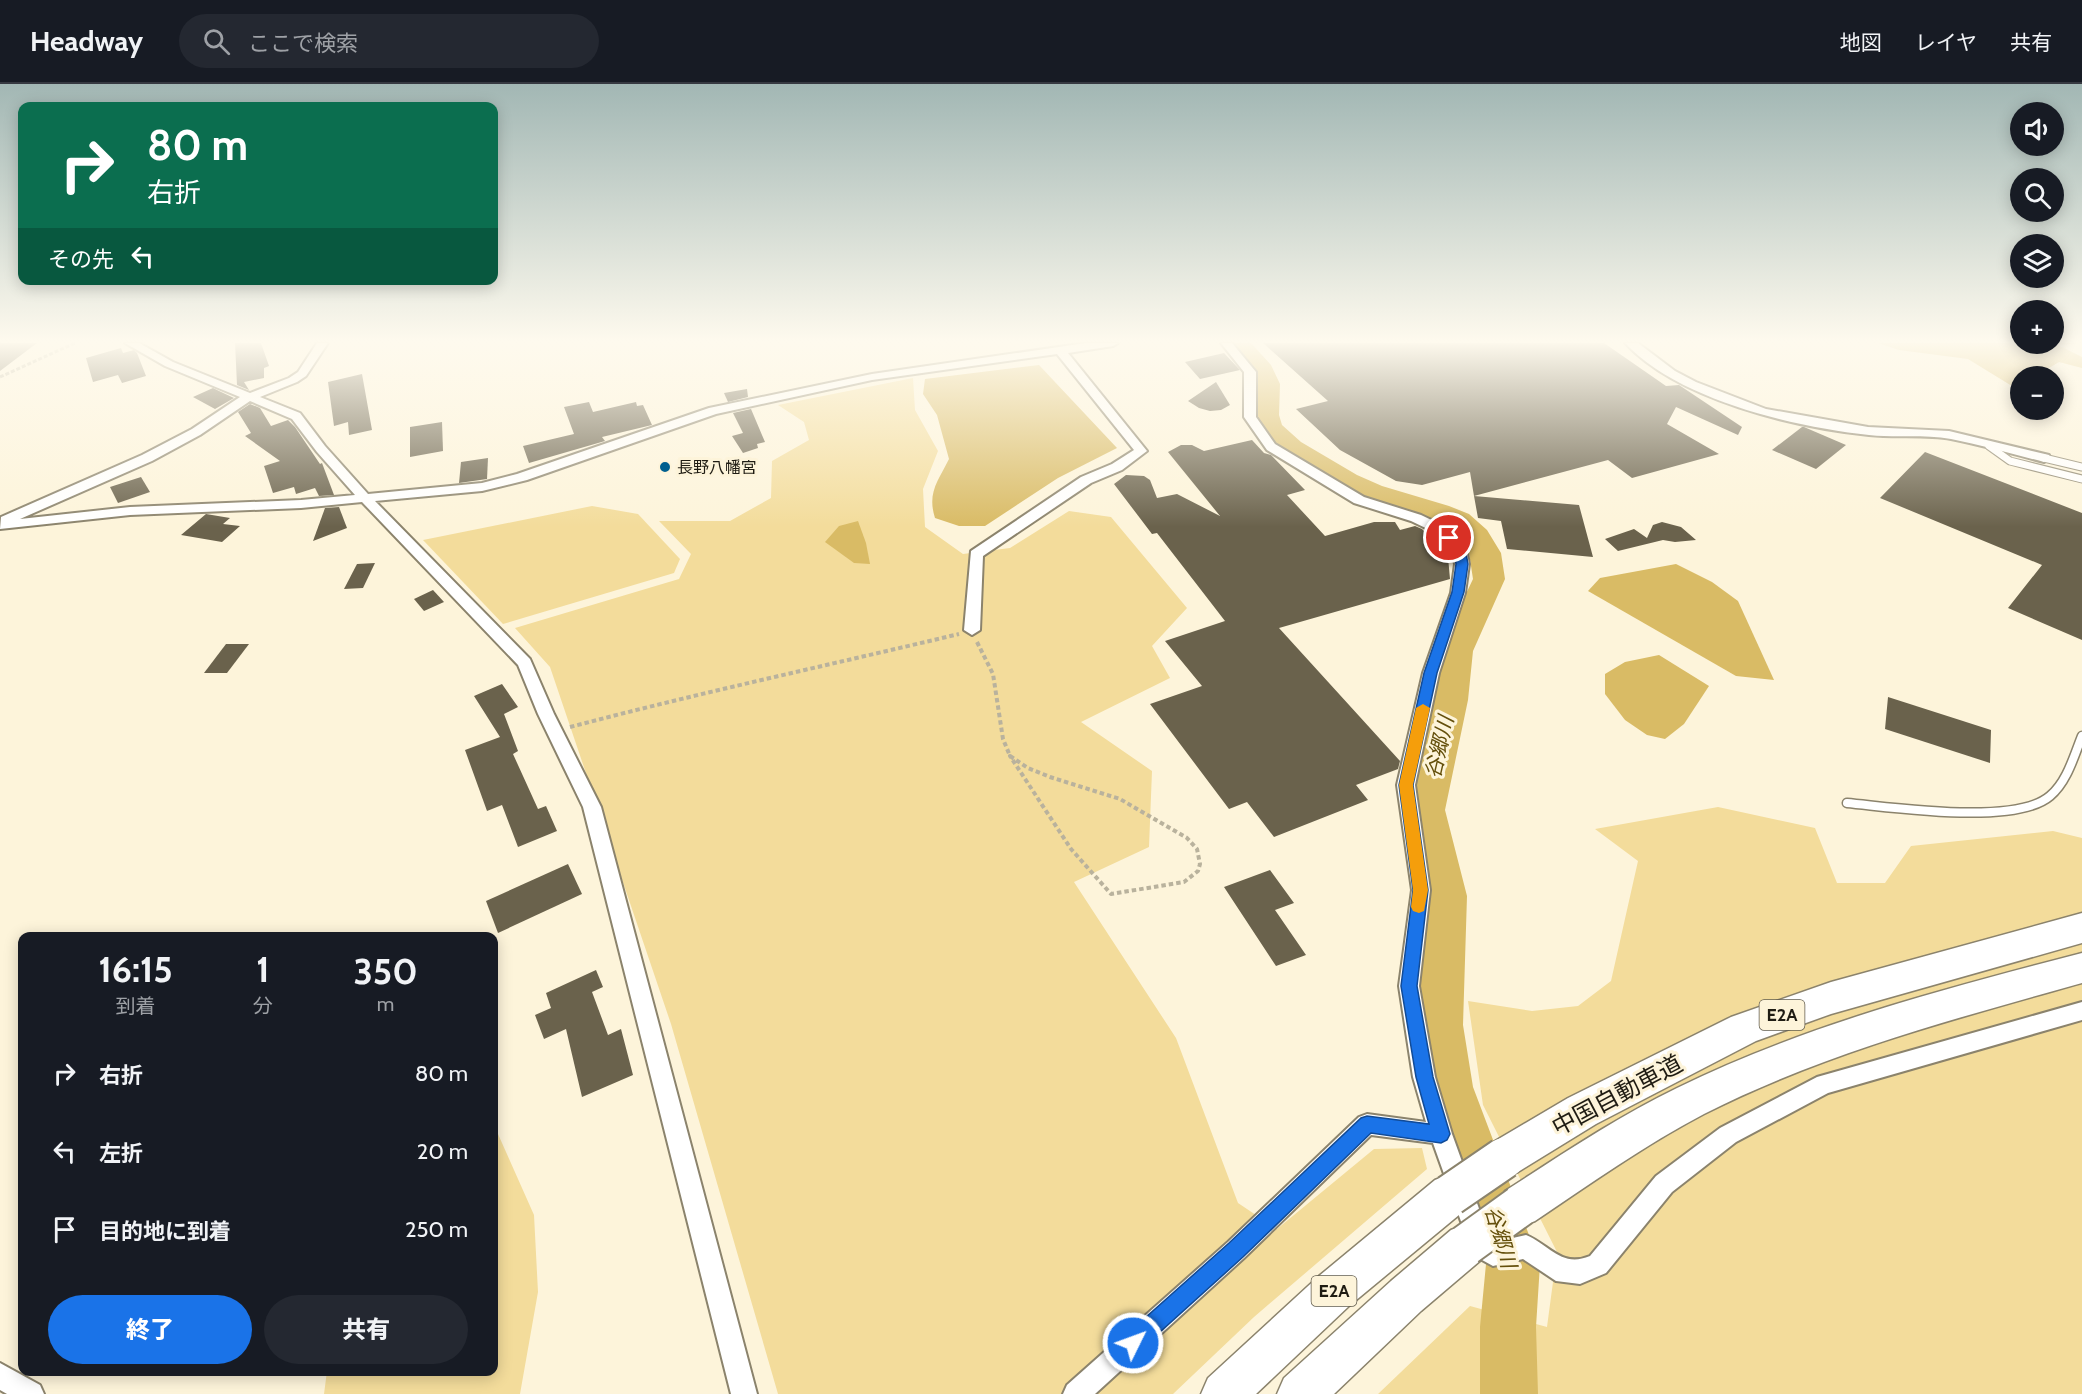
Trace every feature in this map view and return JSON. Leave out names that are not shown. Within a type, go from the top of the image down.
[{"type":"highway","name":"中国自動車道","points":[[1224,1394],[1271,1346],[1374,1255],[1450,1195],[1504,1158],[1582,1111],[1744,1029],[1842,995],[2082,928]]},
{"type":"highway","name":"中国自動車道","points":[[1300,1394],[1406,1296],[1480,1250],[1520,1206],[1611,1147],[1690,1101],[1773,1064],[1868,1028],[2082,968]]},
{"type":"street","points":[[0,524],[147,458],[196,432],[238,404]]},
{"type":"street","points":[[264,404],[296,416],[321,449],[437,575],[525,663],[592,807],[744,1394]]},
{"type":"street","points":[[0,524],[130,511],[230,508],[482,487],[522,477],[713,411],[742,404]]},
{"type":"street","points":[[972,630],[976,554],[1086,480],[1117,467],[1141,451],[1103,404]]},
{"type":"street","points":[[1250,404],[1250,417],[1271,447],[1359,500],[1416,518],[1439,529],[1459,548],[1462,564],[1458,592],[1431,673],[1406,785],[1421,890],[1409,986],[1425,1077],[1441,1134],[1481,1247],[1480,1250],[1526,1247],[1557,1269],[1580,1272],[1598,1265],[1664,1184],[1728,1135],[1824,1084],[2082,1011]]},
{"type":"street","points":[[1744,404],[1763,412],[1791,419],[1868,431],[1949,435],[2044,458]]},
{"type":"street","points":[[1076,1394],[1236,1250],[1367,1124],[1441,1134]]},
{"type":"street","points":[[0,1376],[31,1394]]},
{"type":"lane","points":[[1989,446],[2010,461],[2082,479]]},
{"type":"lane","points":[[2044,458],[2082,467]]},
{"type":"lane","points":[[1847,803],[1952,811],[2007,811],[2043,801],[2064,780],[2082,736]]},
{"type":"path","points":[[555,731],[677,699],[742,686],[972,630],[993,674],[1003,740],[1010,756],[1071,849],[1111,894],[1184,882],[1198,871],[1200,864],[1197,849],[1188,838],[1153,820],[1120,798],[1050,777],[1028,768],[1010,756]]},
{"type":"shaded area","points":[[915,404],[915,410],[938,451],[923,489],[925,527],[963,554],[1010,548],[1069,511],[1111,517],[1187,608],[1152,646],[1170,678],[1081,722],[1152,771],[1149,847],[1074,882],[1176,1038],[1238,1203],[1277,1229],[1374,1149],[1422,1148],[1427,1169],[1254,1317],[1173,1394],[778,1394],[671,1024],[550,667],[515,628],[679,579],[691,554],[659,521],[730,521],[771,498],[772,461],[809,440],[804,422],[778,405]]},
{"type":"shaded area","points":[[930,404],[1076,404],[1117,448],[1058,478],[985,526],[959,526],[935,518],[933,509],[933,494],[949,459],[937,415]]},
{"type":"shaded area","points":[[592,506],[638,514],[680,559],[674,573],[503,624],[423,540]]},
{"type":"shaded area","points":[[858,521],[870,564],[854,563],[825,542],[839,526]]},
{"type":"shaded area","points":[[1676,564],[1712,582],[1738,601],[1774,680],[1736,676],[1588,591],[1600,578]]},
{"type":"shaded area","points":[[1659,655],[1709,686],[1684,724],[1665,739],[1647,735],[1625,720],[1605,694],[1605,674],[1625,662]]},
{"type":"shaded area","points":[[1718,807],[1815,828],[1837,883],[1885,883],[1911,846],[2053,831],[2082,838],[2082,1394],[1378,1394],[1470,1306],[1547,1327],[1557,1252],[1483,1105],[1468,1001],[1532,1011],[1578,1006],[1611,981],[1638,861],[1595,829]]},
{"type":"shaded area","points":[[498,1134],[534,1215],[538,1292],[520,1394],[324,1394],[326,1376],[498,1376]]},
{"type":"building","points":[[206,404],[223,404],[215,409]]},
{"type":"building","points":[[250,404],[260,408],[271,426],[288,420],[320,464],[322,463],[334,495],[319,496],[315,488],[296,494],[294,487],[273,493],[264,466],[280,461],[245,436],[251,433],[238,412]]},
{"type":"building","points":[[331,404],[367,404],[372,430],[349,435],[348,422],[334,426]]},
{"type":"building","points":[[590,404],[593,412],[627,404],[643,405],[652,425],[602,437],[605,441],[529,463],[523,446],[574,434],[564,407]]},
{"type":"building","points":[[1193,404],[1230,405],[1221,410],[1210,411]]},
{"type":"building","points":[[1315,404],[1708,404],[1742,427],[1738,435],[1676,407],[1667,424],[1719,454],[1632,478],[1608,460],[1474,496],[1470,472],[1422,485],[1396,481],[1340,450],[1296,409]]},
{"type":"building","points":[[751,409],[765,442],[757,444],[758,448],[743,453],[732,436],[743,433],[733,413]]},
{"type":"building","points":[[442,422],[443,451],[410,457],[410,427]]},
{"type":"building","points":[[1802,427],[1846,445],[1816,469],[1772,450]]},
{"type":"building","points":[[1252,440],[1264,453],[1271,455],[1305,490],[1287,495],[1325,536],[1374,522],[1395,522],[1400,530],[1415,526],[1422,529],[1448,557],[1450,579],[1279,628],[1400,761],[1398,769],[1356,785],[1368,800],[1274,837],[1247,802],[1229,809],[1150,704],[1202,686],[1165,641],[1225,621],[1157,533],[1152,534],[1114,484],[1126,475],[1144,476],[1150,480],[1157,498],[1177,494],[1220,516],[1168,452],[1181,445],[1192,445],[1204,451]]},
{"type":"building","points":[[1925,452],[2082,513],[2082,640],[2008,608],[2042,565],[1880,498]]},
{"type":"building","points":[[488,458],[487,479],[459,483],[461,462]]},
{"type":"building","points":[[141,477],[150,492],[118,503],[110,487]]},
{"type":"building","points":[[1474,496],[1579,505],[1593,557],[1507,549],[1501,521],[1478,518]]},
{"type":"building","points":[[339,507],[347,528],[313,541],[325,508]]},
{"type":"building","points":[[206,514],[230,518],[223,524],[240,526],[222,542],[181,535]]},
{"type":"building","points":[[1662,522],[1681,527],[1696,540],[1675,542],[1663,540],[1618,551],[1605,539],[1634,529],[1647,538],[1653,525]]},
{"type":"building","points":[[375,563],[363,588],[344,589],[357,564]]},
{"type":"building","points":[[433,590],[444,602],[424,611],[414,599]]},
{"type":"building","points":[[226,644],[249,644],[227,673],[204,673]]},
{"type":"building","points":[[502,684],[518,707],[504,714],[518,751],[513,754],[538,809],[546,806],[557,831],[518,847],[502,805],[487,811],[465,750],[500,737],[474,696]]},
{"type":"building","points":[[1888,697],[1991,730],[1990,763],[1885,729]]},
{"type":"building","points":[[568,864],[582,894],[498,933],[486,901]]},
{"type":"building","points":[[1270,870],[1294,903],[1275,910],[1306,955],[1276,966],[1224,887]]},
{"type":"building","points":[[596,970],[603,987],[592,992],[608,1035],[621,1029],[633,1075],[582,1097],[566,1029],[544,1039],[535,1015],[551,1008],[546,993]]},
{"type":"waterway","name":"谷郷川","points":[[1266,404],[1265,415],[1269,428],[1291,448],[1347,481],[1371,492],[1438,512],[1458,521],[1476,537],[1485,553],[1489,579],[1456,651],[1450,700],[1425,810],[1446,896],[1440,1025],[1449,1087],[1513,1264],[1508,1327],[1509,1394]]},
{"type":"slow traffic","points":[[1419,907],[1421,890],[1406,785],[1423,708]]},
{"type":"place","name":"長野八幡宮","points":[[665,467]]},
{"type":"route","points":[[1133,1343],[1236,1250],[1367,1124],[1441,1134],[1425,1077],[1409,986],[1421,890],[1406,785],[1431,673],[1458,592],[1462,564],[1459,548],[1449,538]]}]
